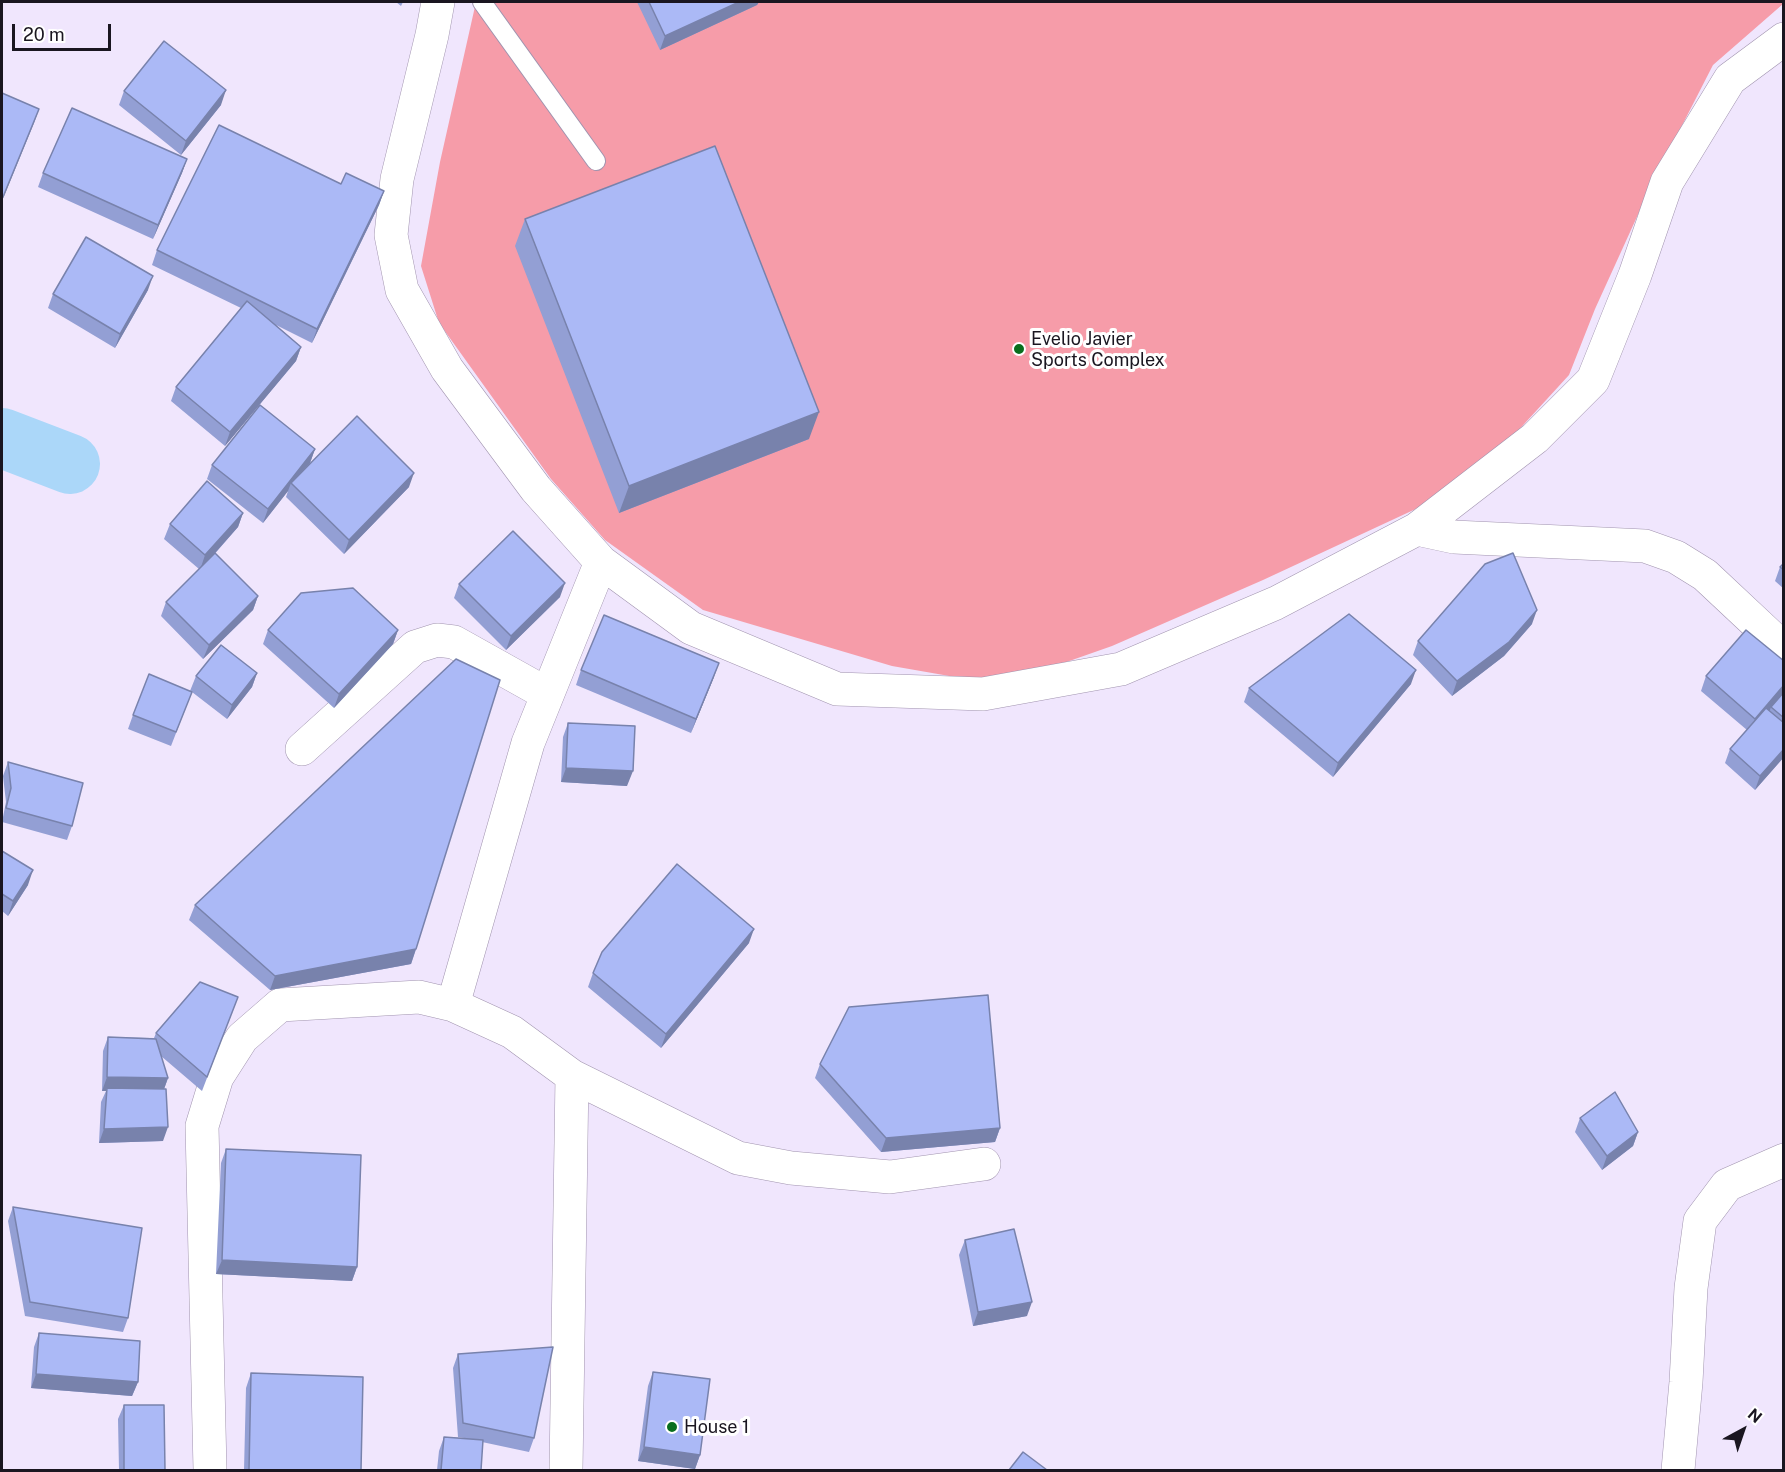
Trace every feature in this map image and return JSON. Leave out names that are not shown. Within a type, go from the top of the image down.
[{"type":"street","points":[[438,2],[397,179],[391,235],[402,290],[447,369],[536,489],[601,562],[691,628],[837,689],[983,694],[1121,669],[1276,603],[1417,529],[1535,438],[1593,380],[1635,275],[1667,182],[1730,79],[1784,39]]},
{"type":"street","points":[[1417,529],[1454,537],[1645,546],[1676,557],[1705,575],[1784,649]]},
{"type":"street","points":[[453,1005],[528,743],[601,562]]},
{"type":"street","points":[[302,748],[415,648],[437,640],[454,642],[547,694]]},
{"type":"street","points":[[210,1470],[202,1126],[217,1077],[242,1038],[280,1005],[419,997],[453,1005],[512,1032],[572,1076],[738,1158],[791,1168],[890,1178],[984,1164]]},
{"type":"street","points":[[566,1470],[572,1076]]},
{"type":"street","points":[[1678,1470],[1691,1288],[1700,1221],[1727,1185],[1784,1160]]},
{"type":"lane","points":[[482,2],[596,161]]},
{"type":"shaded area","name":"Evelio Javier Sports Complex","points":[[476,2],[1783,2],[1783,4],[1713,65],[1651,186],[1595,309],[1569,375],[1515,434],[1420,507],[1263,580],[1112,646],[1001,685],[892,666],[703,610],[605,540],[551,479],[439,323],[421,266],[440,162]]},
{"type":"building","points":[[649,2],[739,2],[665,36]]},
{"type":"building","points":[[164,41],[226,90],[186,141],[124,91]]},
{"type":"building","points":[[2,93],[39,109],[3,197],[2,196]]},
{"type":"building","points":[[72,108],[187,159],[158,225],[43,173]]},
{"type":"building","points":[[219,125],[341,184],[346,173],[384,191],[317,329],[157,250]]},
{"type":"building","points":[[715,146],[819,412],[629,486],[525,219]]},
{"type":"building","points":[[86,237],[153,276],[120,334],[53,294]]},
{"type":"building","points":[[247,301],[301,347],[230,432],[176,387]]},
{"type":"building","points":[[260,405],[315,449],[268,509],[212,465]]},
{"type":"building","points":[[357,416],[414,473],[349,540],[291,483]]},
{"type":"building","points":[[207,481],[243,513],[205,555],[170,524]]},
{"type":"building","points":[[513,531],[565,583],[511,636],[459,584]]},
{"type":"building","points":[[215,553],[258,596],[209,645],[166,602]]},
{"type":"building","points":[[1513,553],[1537,610],[1509,642],[1457,681],[1418,641],[1485,564]]},
{"type":"building","points":[[353,588],[398,630],[339,694],[268,630],[301,593]]},
{"type":"building","points":[[1349,614],[1416,670],[1338,763],[1249,688]]},
{"type":"building","points":[[604,615],[719,663],[696,719],[581,670]]},
{"type":"building","points":[[1746,630],[1784,661],[1784,685],[1755,719],[1706,676]]},
{"type":"building","points":[[221,645],[257,673],[232,705],[196,676]]},
{"type":"building","points":[[456,659],[500,680],[416,949],[275,976],[195,905]]},
{"type":"building","points":[[149,674],[192,692],[176,732],[133,715]]},
{"type":"building","points":[[1784,692],[1784,718],[1771,707]]},
{"type":"building","points":[[1766,708],[1784,723],[1784,749],[1760,776],[1730,749]]},
{"type":"building","points":[[568,723],[635,726],[633,771],[566,768]]},
{"type":"building","points":[[8,762],[83,783],[72,826],[6,808],[11,788]]},
{"type":"building","points":[[2,851],[33,870],[13,901],[2,894]]},
{"type":"building","points":[[677,864],[754,929],[666,1034],[593,973],[602,952]]},
{"type":"building","points":[[200,982],[238,997],[207,1077],[156,1033]]},
{"type":"building","points":[[988,995],[1000,1128],[886,1138],[820,1064],[849,1007]]},
{"type":"building","points":[[108,1037],[156,1039],[168,1078],[107,1077]]},
{"type":"building","points":[[107,1088],[166,1089],[168,1127],[104,1129]]},
{"type":"building","points":[[1615,1092],[1638,1132],[1607,1156],[1580,1118]]},
{"type":"building","points":[[226,1149],[361,1155],[357,1267],[222,1260]]},
{"type":"building","points":[[13,1207],[142,1228],[128,1318],[30,1302]]},
{"type":"building","points":[[1014,1229],[1032,1302],[978,1312],[965,1240]]},
{"type":"building","points":[[39,1333],[140,1341],[138,1382],[36,1374]]},
{"type":"building","points":[[553,1347],[534,1438],[463,1423],[458,1354]]},
{"type":"building","name":"House 1","points":[[653,1372],[710,1379],[700,1455],[644,1447]]},
{"type":"building","points":[[251,1373],[363,1377],[361,1470],[249,1470]]},
{"type":"building","points":[[124,1405],[164,1405],[165,1470],[124,1470]]},
{"type":"building","points":[[444,1437],[483,1440],[481,1470],[441,1470]]},
{"type":"building","points":[[1023,1452],[1047,1470],[1009,1470]]},
{"type":"waterway","points":[[2,438],[70,464]]},
{"type":"place","name":"Evelio Javier Sports Complex","points":[[1019,349]]},
{"type":"place","name":"House 1","points":[[672,1427]]}]
